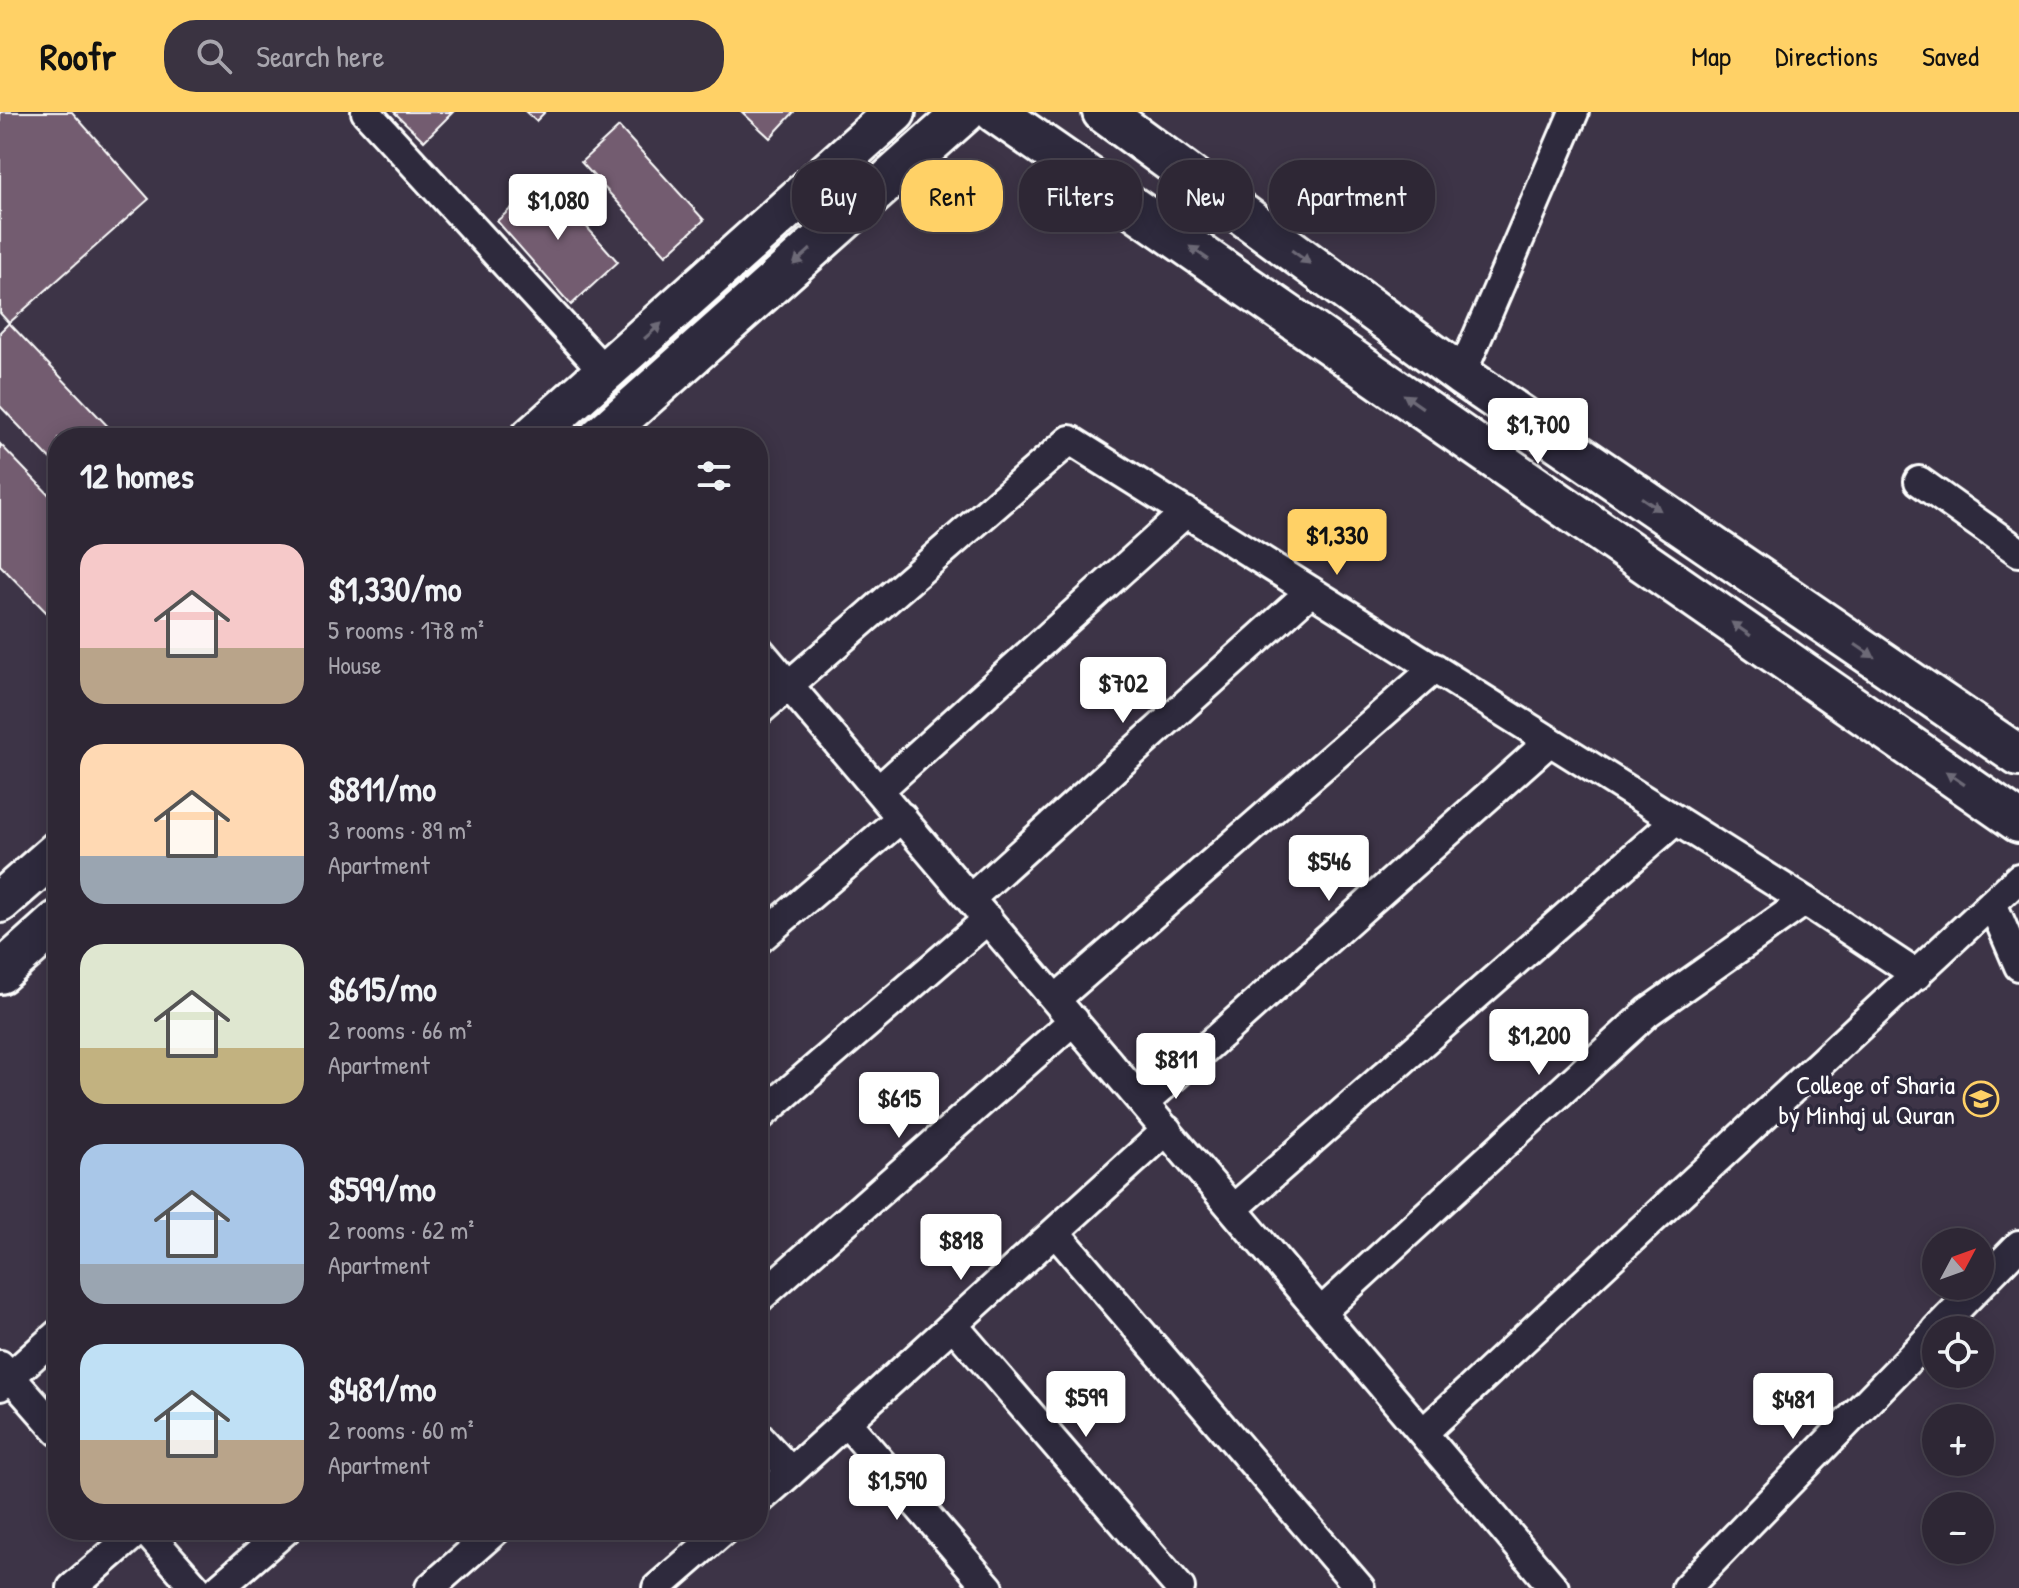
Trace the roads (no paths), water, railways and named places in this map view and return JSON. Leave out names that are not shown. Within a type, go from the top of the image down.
[{"type":"street","points":[[366,112],[606,373]]},
{"type":"street","points":[[543,428],[895,112]]},
{"type":"street","points":[[610,428],[965,112]]},
{"type":"street","points":[[995,112],[2019,822]]},
{"type":"street","points":[[1103,112],[1461,375],[2019,756]]},
{"type":"street","points":[[1461,375],[1574,112]]},
{"type":"street","points":[[768,703],[1070,440],[1805,901],[1917,975]]},
{"type":"street","points":[[1919,481],[2019,552]]},
{"type":"street","points":[[879,790],[1186,512]]},
{"type":"street","points":[[768,1109],[1311,591]]},
{"type":"street","points":[[768,660],[1554,1588]]},
{"type":"street","points":[[768,1290],[1435,668]]},
{"type":"street","points":[[1144,1103],[1550,741]]},
{"type":"street","points":[[768,931],[902,817]]},
{"type":"street","points":[[1233,1209],[1676,820]]},
{"type":"street","points":[[0,902],[48,860]]},
{"type":"street","points":[[1423,1433],[2019,878]]},
{"type":"street","points":[[1321,1312],[1648,1012],[1805,901]]},
{"type":"street","points":[[1992,903],[2019,966]]},
{"type":"street","points":[[0,973],[48,930]]},
{"type":"street","points":[[768,1492],[1167,1130]]},
{"type":"street","points":[[1055,1232],[1360,1588]]},
{"type":"street","points":[[1994,1271],[2019,1245]]},
{"type":"street","points":[[1950,1316],[1966,1300]]},
{"type":"street","points":[[953,1325],[1180,1588]]},
{"type":"street","points":[[48,1342],[3,1376],[48,1421]]},
{"type":"street","points":[[1696,1583],[1922,1345]]},
{"type":"street","points":[[846,1422],[989,1588]]},
{"type":"street","points":[[768,1447],[791,1472]]},
{"type":"street","points":[[72,1588],[130,1540]]},
{"type":"street","points":[[151,1540],[196,1588]]},
{"type":"street","points":[[219,1588],[274,1540]]},
{"type":"street","points":[[430,1588],[485,1540]]},
{"type":"street","points":[[657,1588],[712,1540]]},
{"type":"place","name":"College of Sharia by Minhaj ul Quran","points":[[1981,1099]]}]
